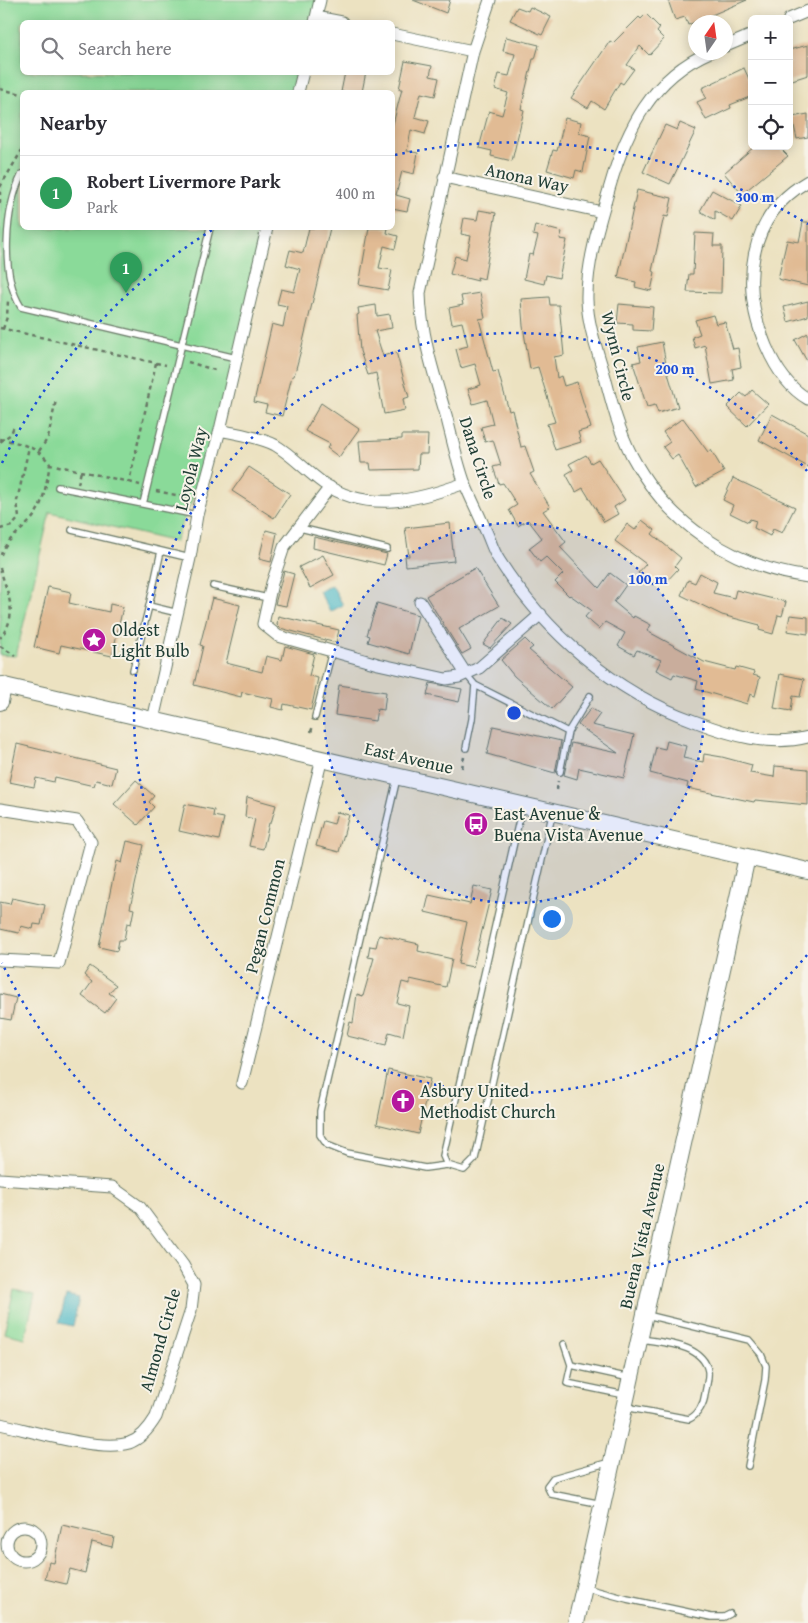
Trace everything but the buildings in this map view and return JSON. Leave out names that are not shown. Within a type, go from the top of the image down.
[{"type":"main road","name":"East Avenue","points":[[2,685],[808,871]]},
{"type":"main road","points":[[0,702],[2,685]]},
{"type":"main road","name":"Buena Vista Avenue","points":[[576,1623],[747,857]]},
{"type":"street","points":[[315,20],[320,0]]},
{"type":"street","name":"Dana Circle","points":[[490,0],[473,51],[420,293],[420,318],[425,343],[465,484],[499,559],[559,635],[597,669],[640,696],[684,718],[729,734],[761,740],[798,740],[808,737]]},
{"type":"street","points":[[793,17],[808,11]]},
{"type":"street","points":[[395,35],[473,51]]},
{"type":"street","points":[[733,43],[748,37]]},
{"type":"street","name":"Wynn Circle","points":[[696,60],[679,70],[652,94],[632,124],[620,151],[602,212],[589,274],[587,299],[590,325],[618,424],[632,455],[650,485],[677,516],[707,540],[745,560],[782,573],[808,576]]},
{"type":"street","points":[[298,90],[302,75]]},
{"type":"street","name":"Anona Way","points":[[444,177],[602,212]]},
{"type":"street","points":[[808,181],[796,188],[773,213],[753,253],[750,275],[758,327],[771,358],[782,377],[808,399]]},
{"type":"street","name":"Loyola Way","points":[[153,720],[190,558],[197,515],[220,430],[267,230]]},
{"type":"street","points":[[220,430],[274,444],[330,487],[347,495],[373,502],[398,502],[433,495],[465,484]]},
{"type":"street","points":[[330,487],[284,547],[268,598],[264,624],[278,636],[446,679],[466,674],[479,668],[541,614]]},
{"type":"street","points":[[420,602],[466,674]]},
{"type":"street","name":"Pegan Common","points":[[242,1084],[322,758]]},
{"type":"street","points":[[0,809],[77,821],[91,842],[59,962],[0,960]]},
{"type":"street","name":"Almond Circle","points":[[0,1179],[112,1187],[140,1207],[184,1265],[194,1285],[191,1310],[156,1417],[148,1430],[131,1443],[106,1446],[0,1424]]},
{"type":"lane","points":[[20,178],[6,226],[7,263],[13,296],[21,307],[236,358]]},
{"type":"lane","points":[[143,504],[210,230]]},
{"type":"lane","points":[[58,487],[197,515]]},
{"type":"lane","points":[[300,528],[387,549]]},
{"type":"lane","points":[[72,530],[190,558]]},
{"type":"lane","points":[[133,670],[161,551]]},
{"type":"lane","points":[[213,586],[268,598]]},
{"type":"lane","points":[[148,606],[178,613]]},
{"type":"lane","points":[[315,717],[332,651]]},
{"type":"lane","points":[[466,674],[475,685],[568,732]]},
{"type":"lane","points":[[466,748],[472,719],[475,685]]},
{"type":"lane","points":[[560,772],[568,732],[590,696]]},
{"type":"lane","points":[[398,776],[320,1111],[320,1135],[326,1145],[346,1153],[425,1168],[447,1165],[464,1170],[475,1158],[552,812]]},
{"type":"lane","points":[[447,1165],[443,1156],[523,805]]},
{"type":"lane","points":[[645,1315],[749,1340],[761,1354],[766,1366],[765,1380],[748,1466]]},
{"type":"lane","points":[[564,1344],[571,1365],[567,1383],[689,1419],[699,1412],[705,1398],[708,1372],[702,1357],[689,1350],[640,1339]]},
{"type":"lane","points":[[571,1365],[631,1378]]},
{"type":"lane","points":[[602,1504],[551,1494],[547,1486],[553,1478],[612,1461]]},
{"type":"lane","points":[[584,1588],[711,1617],[724,1617],[730,1614]]},
{"type":"path","points":[[0,89],[20,94]]},
{"type":"path","points":[[0,203],[0,187],[20,153]]},
{"type":"path","points":[[7,294],[7,317],[1,328],[166,365]]},
{"type":"path","points":[[188,362],[218,371]]},
{"type":"path","points":[[129,482],[156,363]]},
{"type":"path","points":[[39,451],[48,438],[56,400]]},
{"type":"path","points":[[1,440],[11,434],[14,426]]},
{"type":"path","points":[[1,440],[29,446],[39,451],[50,464],[140,484]]},
{"type":"path","points":[[0,529],[12,526],[19,518],[17,501],[29,446]]},
{"type":"path","points":[[0,558],[7,542],[30,522],[40,507],[50,464]]},
{"type":"path","points":[[154,490],[186,497]]},
{"type":"path","points":[[0,568],[12,602],[9,624],[0,638]]},
{"type":"path","points":[[0,646],[16,656]]},
{"type":"green space","points":[[0,0],[320,0],[315,20],[20,20],[20,75],[302,75],[299,90],[20,90],[20,230],[267,230],[220,430],[175,542],[50,512],[16,656],[0,655]]},
{"type":"green space","points":[[14,1289],[35,1294],[25,1338],[4,1333]]},
{"type":"water","points":[[332,585],[343,605],[330,612],[319,591]]},
{"type":"water","points":[[66,1295],[79,1298],[73,1326],[59,1323]]},
{"type":"place","name":"Robert Livermore Park","points":[[126,293]]},
{"type":"place","name":"Oldest Light Bulb","points":[[94,640]]},
{"type":"place","name":"East Avenue & Buena Vista Avenue","points":[[476,824]]},
{"type":"place","name":"Asbury United Methodist Church","points":[[403,1101]]}]
